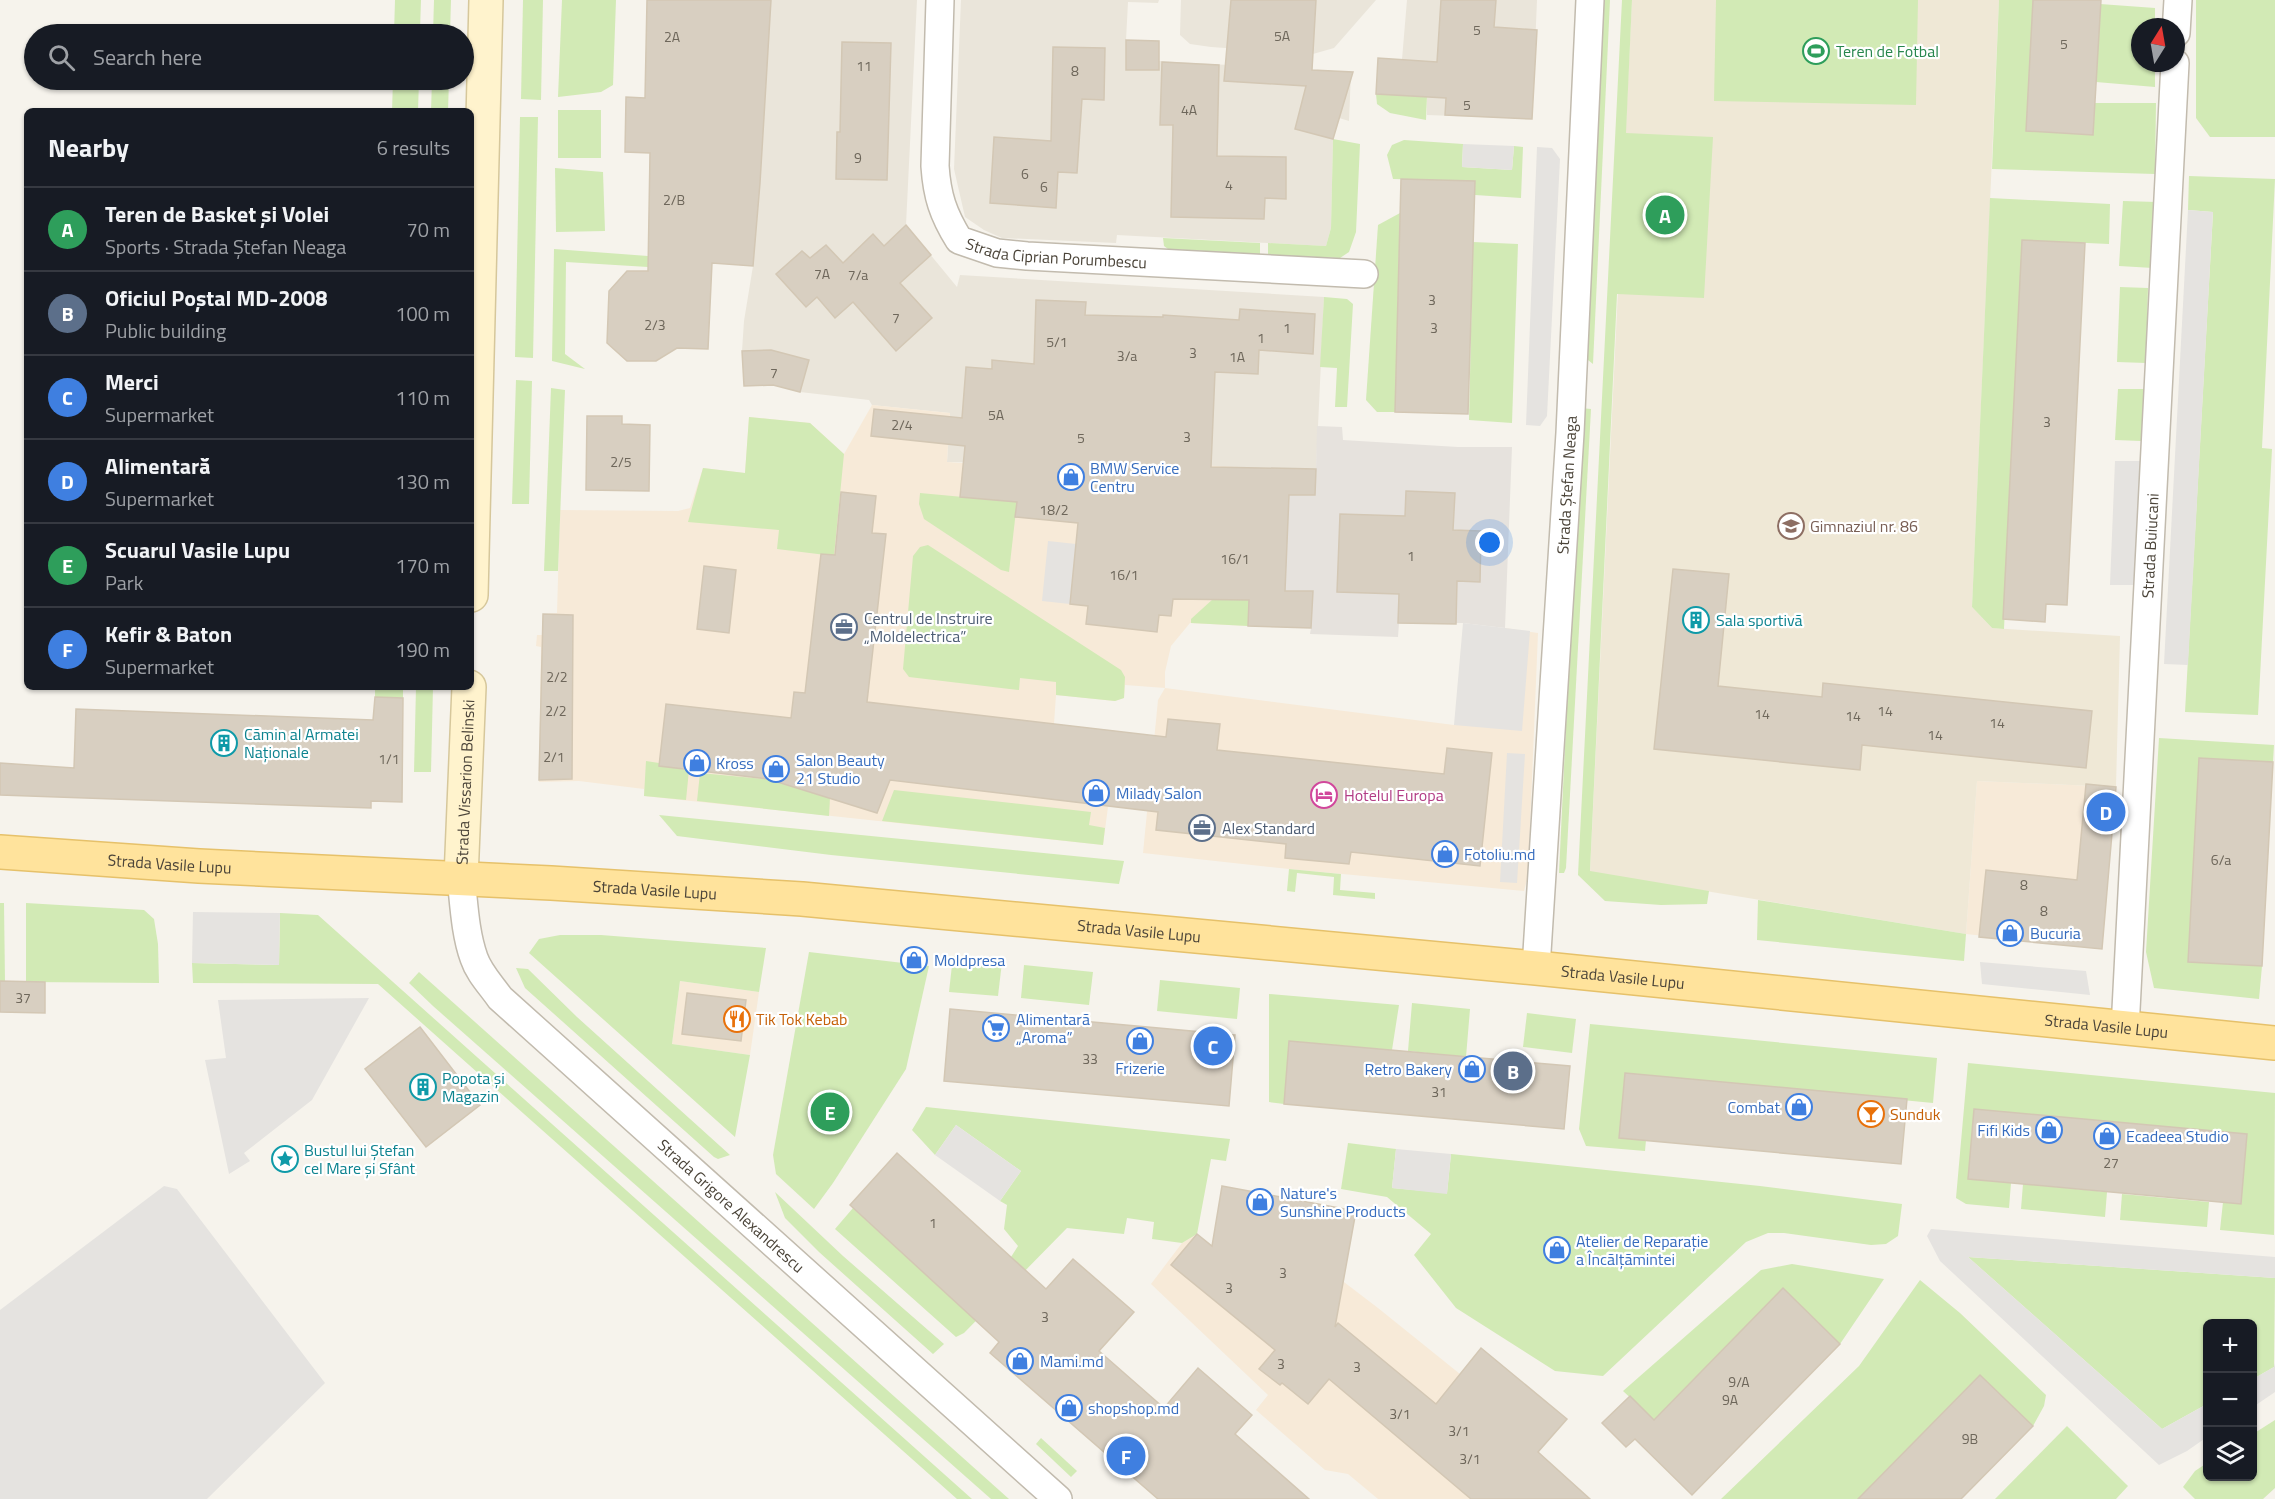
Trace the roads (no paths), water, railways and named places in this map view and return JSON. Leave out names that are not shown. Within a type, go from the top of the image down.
[{"type":"main road","points":[[474,476],[486,0]]},
{"type":"main road","name":"Strada Vissarion Belinski","points":[[461,878],[469,690]]},
{"type":"main road","name":"Strada Vasile Lupu","points":[[0,852],[199,866],[461,878],[802,899],[1536,968],[2275,1043]]},
{"type":"street","name":"Strada Ciprian Porumbescu","points":[[940,0],[935,166],[937,191],[945,217],[959,240],[997,253],[1027,256],[1364,274]]},
{"type":"street","name":"Strada Ștefan Neaga","points":[[1536,968],[1570,433],[1590,0]]},
{"type":"street","points":[[2177,18],[2178,0]]},
{"type":"street","name":"Strada Buiucani","points":[[2125,1029],[2175,72]]},
{"type":"street","name":"Strada Grigore Alexandrescu","points":[[461,878],[473,957],[479,970],[500,998],[1059,1499]]},
{"type":"place","name":"Teren de Fotbal","points":[[1816,51]]},
{"type":"place","name":"Teren de Basket și Volei","points":[[1665,215]]},
{"type":"place","name":"BMW Service Centru","points":[[1071,477]]},
{"type":"place","name":"Gimnaziul nr. 86","points":[[1791,526]]},
{"type":"place","name":"Sala sportivă","points":[[1696,620]]},
{"type":"place","name":"Centrul de Instruire „Moldelectrica”","points":[[844,627]]},
{"type":"place","name":"Cămin al Armatei Naționale","points":[[224,743]]},
{"type":"place","name":"Kross","points":[[697,763]]},
{"type":"place","name":"Salon Beauty 21 Studio","points":[[776,769]]},
{"type":"place","name":"Milady Salon","points":[[1096,793]]},
{"type":"place","name":"Hotelul Europa","points":[[1324,795]]},
{"type":"place","name":"Alimentară","points":[[2106,812]]},
{"type":"place","name":"Alex Standard","points":[[1202,828]]},
{"type":"place","name":"Fotoliu.md","points":[[1445,854]]},
{"type":"place","name":"Bucuria","points":[[2010,933]]},
{"type":"place","name":"Moldpresa","points":[[914,960]]},
{"type":"place","name":"Tik Tok Kebab","points":[[737,1019]]},
{"type":"place","name":"Alimentară „Aroma”","points":[[996,1028]]},
{"type":"place","name":"Frizerie","points":[[1140,1041]]},
{"type":"place","name":"Merci","points":[[1213,1046]]},
{"type":"place","name":"Retro Bakery","points":[[1472,1069]]},
{"type":"place","name":"Oficiul Poștal MD-2008","points":[[1513,1071]]},
{"type":"place","name":"Popota și Magazin","points":[[423,1087]]},
{"type":"place","name":"Combat","points":[[1799,1107]]},
{"type":"place","name":"Scuarul Vasile Lupu","points":[[830,1112]]},
{"type":"place","name":"Sunduk","points":[[1871,1114]]},
{"type":"place","name":"Fifi Kids","points":[[2049,1130]]},
{"type":"place","name":"Ecadeea Studio","points":[[2107,1136]]},
{"type":"place","name":"Bustul lui Ștefan cel Mare și Sfânt","points":[[285,1159]]},
{"type":"place","name":"Nature's Sunshine Products","points":[[1260,1202]]},
{"type":"place","name":"Atelier de Reparație a Încălțămintei","points":[[1557,1250]]},
{"type":"place","name":"Mami.md","points":[[1020,1361]]},
{"type":"place","name":"shopshop.md","points":[[1069,1408]]},
{"type":"place","name":"Kefir & Baton","points":[[1126,1456]]}]
